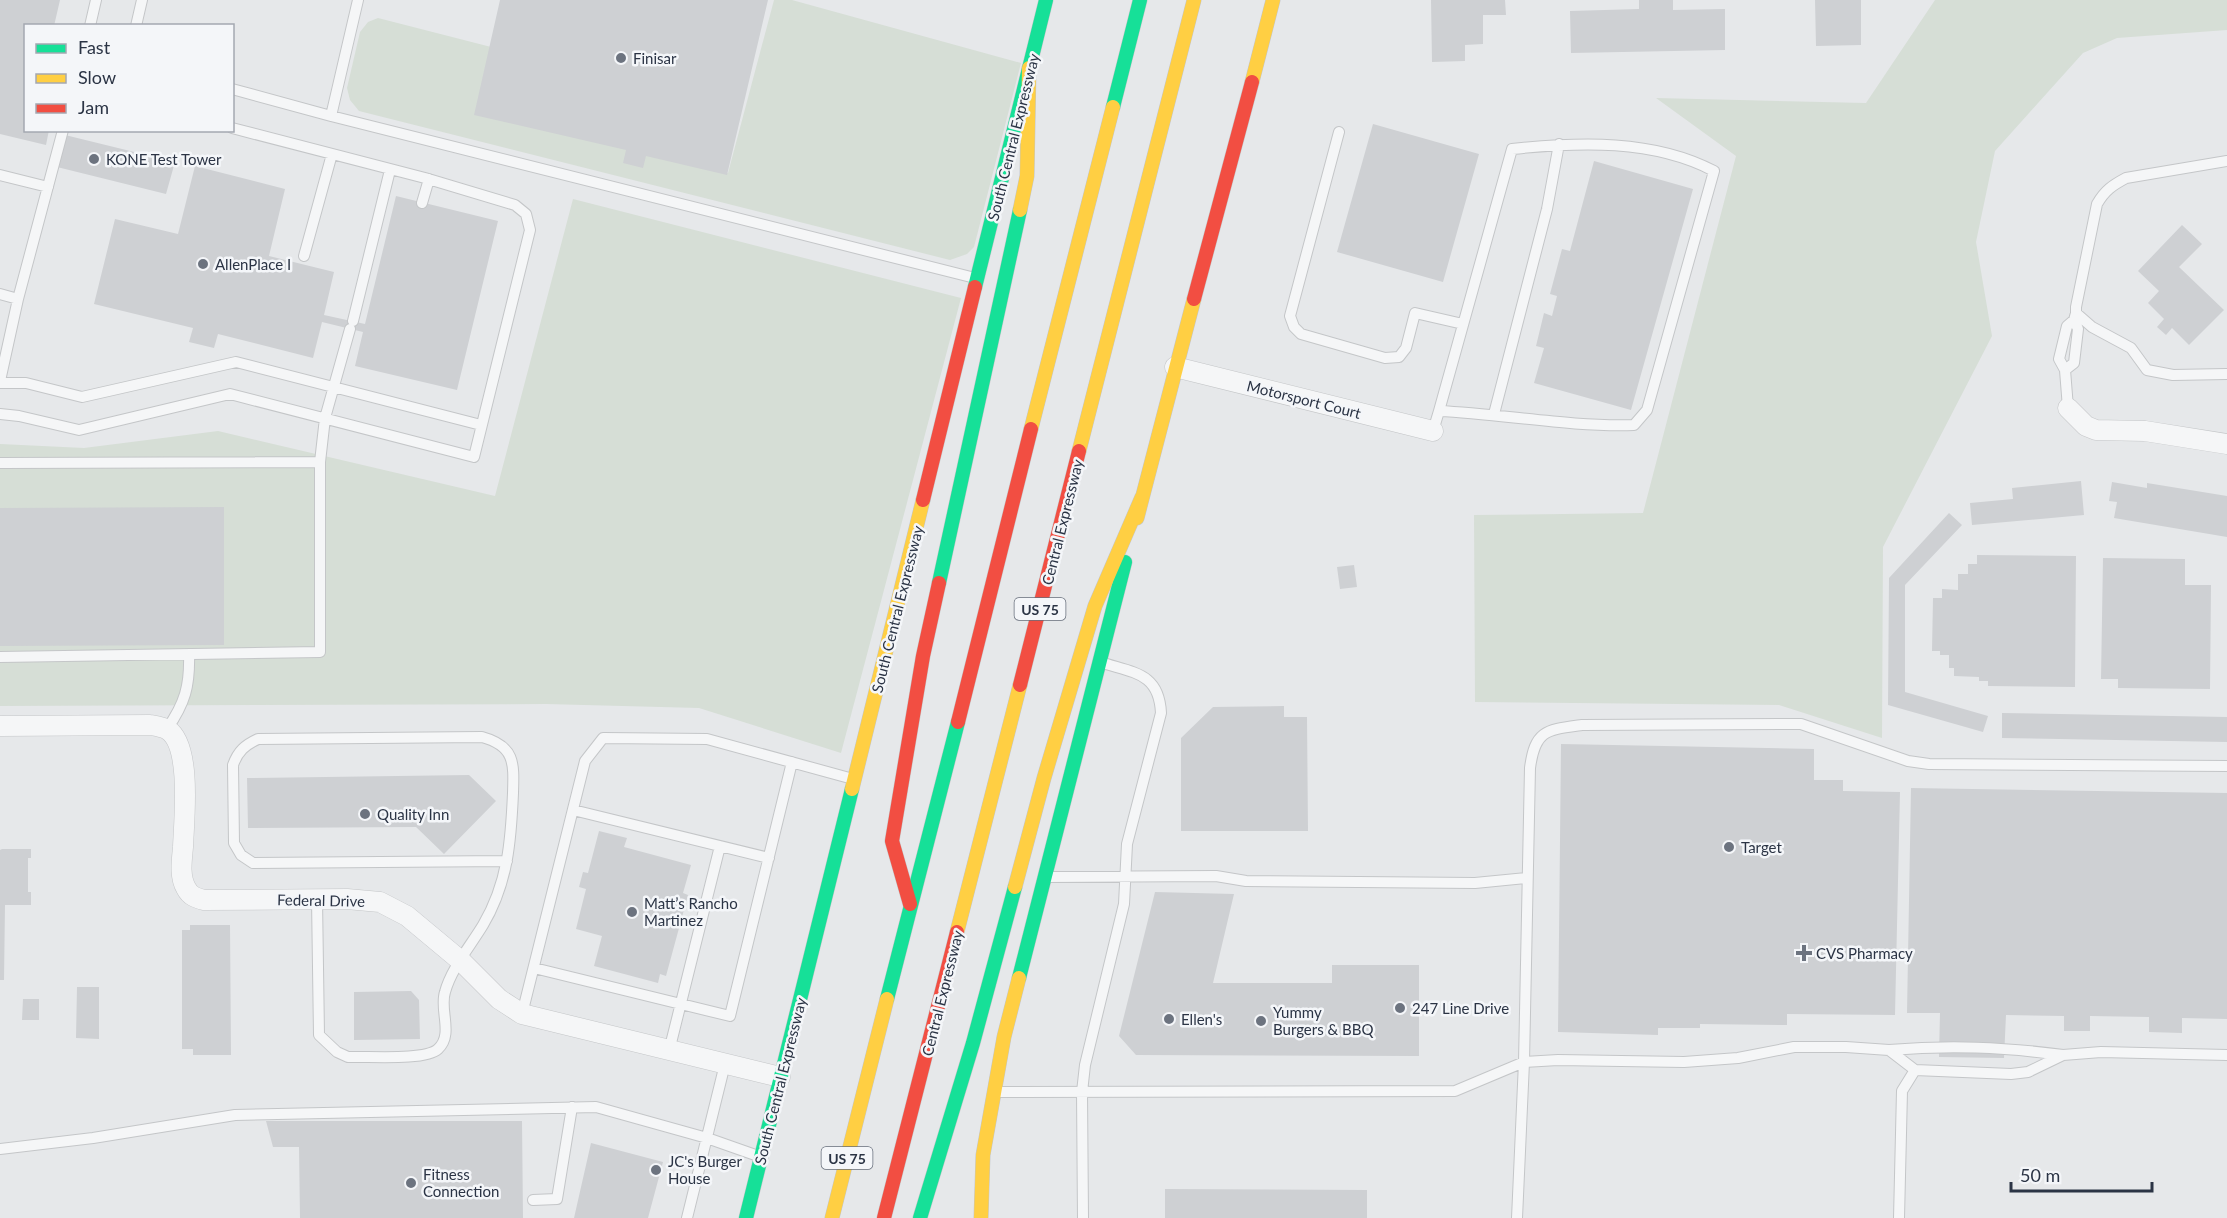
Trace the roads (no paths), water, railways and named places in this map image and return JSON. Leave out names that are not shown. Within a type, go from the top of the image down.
[{"type":"main road","name":"South Central Expressway","points":[[746,1218],[1046,0]]},
{"type":"main road","name":"US 75","points":[[832,1218],[1140,0]]},
{"type":"main road","name":"Central Expressway","points":[[884,1218],[1194,0]]},
{"type":"main road","points":[[981,1218],[983,1155],[1004,1036],[1174,367],[1224,193],[1273,0]]},
{"type":"main road","points":[[910,906],[892,841],[923,656],[1012,255],[1027,176],[1029,68]]},
{"type":"main road","points":[[920,1218],[973,1042],[1044,778],[1095,606],[1142,497]]},
{"type":"street","name":"Motorsport Court","points":[[1174,367],[1433,431]]},
{"type":"street","points":[[2068,408],[2086,426],[2096,430],[2145,432],[2227,444]]},
{"type":"street","points":[[0,726],[150,725],[167,729]]},
{"type":"street","name":"Federal Drive","points":[[167,729],[176,738],[182,755],[185,803],[182,871],[185,887],[192,896],[204,900],[317,899],[380,902],[407,916],[460,961],[499,999],[522,1014],[780,1077]]},
{"type":"lane","points":[[90,24],[96,0]]},
{"type":"lane","points":[[136,24],[142,0]]},
{"type":"lane","points":[[332,116],[358,0]]},
{"type":"lane","points":[[234,90],[979,279]]},
{"type":"lane","points":[[0,414],[20,416],[79,430],[230,394],[474,457],[530,230],[526,214],[514,205],[429,179],[234,129]]},
{"type":"lane","points":[[62,132],[18,299],[0,382],[26,383],[82,397],[236,362],[481,425]]},
{"type":"lane","points":[[1339,132],[1290,316],[1294,327],[1301,334],[1385,358],[1399,357],[1406,348],[1415,313],[1463,324]]},
{"type":"lane","points":[[1494,414],[1547,209],[1559,144]]},
{"type":"lane","points":[[1433,431],[1512,149],[1559,144],[1646,148],[1695,161],[1714,171],[1647,410],[1634,425],[1594,426],[1494,414],[1439,411]]},
{"type":"lane","points":[[303,256],[332,154]]},
{"type":"lane","points":[[2068,408],[2065,370],[2074,363],[2078,329],[2075,317],[2076,307],[2097,204],[2103,193],[2126,178],[2227,161]]},
{"type":"lane","points":[[0,657],[320,652],[320,462],[325,418],[390,170]]},
{"type":"lane","points":[[0,175],[48,187]]},
{"type":"lane","points":[[422,203],[429,179]]},
{"type":"lane","points":[[0,294],[18,299]]},
{"type":"lane","points":[[2075,317],[2131,348],[2147,370],[2173,375],[2227,374]]},
{"type":"lane","points":[[0,463],[320,462]]},
{"type":"lane","points":[[167,729],[181,709],[190,680],[189,654]]},
{"type":"lane","points":[[1083,1218],[1082,1092],[1085,1065],[1125,904],[1127,844],[1161,713],[1160,699],[1155,686],[1147,679],[1100,662]]},
{"type":"lane","points":[[1517,1218],[1524,1062],[1530,768],[1533,746],[1542,735],[1558,728],[1582,725],[1801,724],[1908,761],[1929,764],[2227,766]]},
{"type":"lane","points":[[317,899],[319,1035],[337,1052],[348,1057],[423,1055],[436,1051],[443,1042],[445,1034],[444,993],[460,961],[485,922],[501,885],[507,861],[511,845],[513,778],[511,756],[497,741],[482,737],[258,739],[246,744],[237,754],[233,765],[234,843],[241,855],[253,862],[507,861]]},
{"type":"lane","points":[[522,1014],[585,761],[603,738],[707,739],[853,779]]},
{"type":"lane","points":[[534,968],[730,1016],[792,762]]},
{"type":"lane","points":[[573,810],[769,858]]},
{"type":"lane","points":[[669,1051],[720,846]]},
{"type":"lane","points":[[1045,877],[1216,876],[1246,881],[1475,883],[1527,878]]},
{"type":"lane","points":[[993,1092],[1455,1091],[1524,1062],[1684,1062],[1738,1058],[1794,1047],[1889,1050],[1939,1046],[2005,1047],[2063,1055],[2102,1052],[2227,1055]]},
{"type":"lane","points":[[1889,1050],[1915,1070],[2011,1074],[2028,1072],[2063,1055]]},
{"type":"lane","points":[[687,1218],[725,1064]]},
{"type":"lane","points":[[1899,1218],[1902,1091],[1915,1070]]},
{"type":"lane","points":[[533,1200],[557,1199],[572,1107]]},
{"type":"lane","points":[[0,1149],[93,1138],[235,1114],[596,1107],[707,1138],[761,1157]]},
{"type":"place","name":"Finisar","points":[[621,58]]},
{"type":"place","name":"KONE Test Tower","points":[[94,159]]},
{"type":"place","name":"AllenPlace I","points":[[203,264]]},
{"type":"place","name":"Quality Inn","points":[[365,814]]},
{"type":"place","name":"Target","points":[[1729,847]]},
{"type":"place","name":"Matt’s Rancho Martinez","points":[[632,912]]},
{"type":"place","name":"CVS Pharmacy","points":[[1804,953]]},
{"type":"place","name":"247 Line Drive","points":[[1400,1008]]},
{"type":"place","name":"Ellen's","points":[[1169,1019]]},
{"type":"place","name":"Yummy Burgers & BBQ","points":[[1261,1021]]},
{"type":"place","name":"JC's Burger House","points":[[656,1170]]},
{"type":"place","name":"Fitness Connection","points":[[411,1183]]}]
